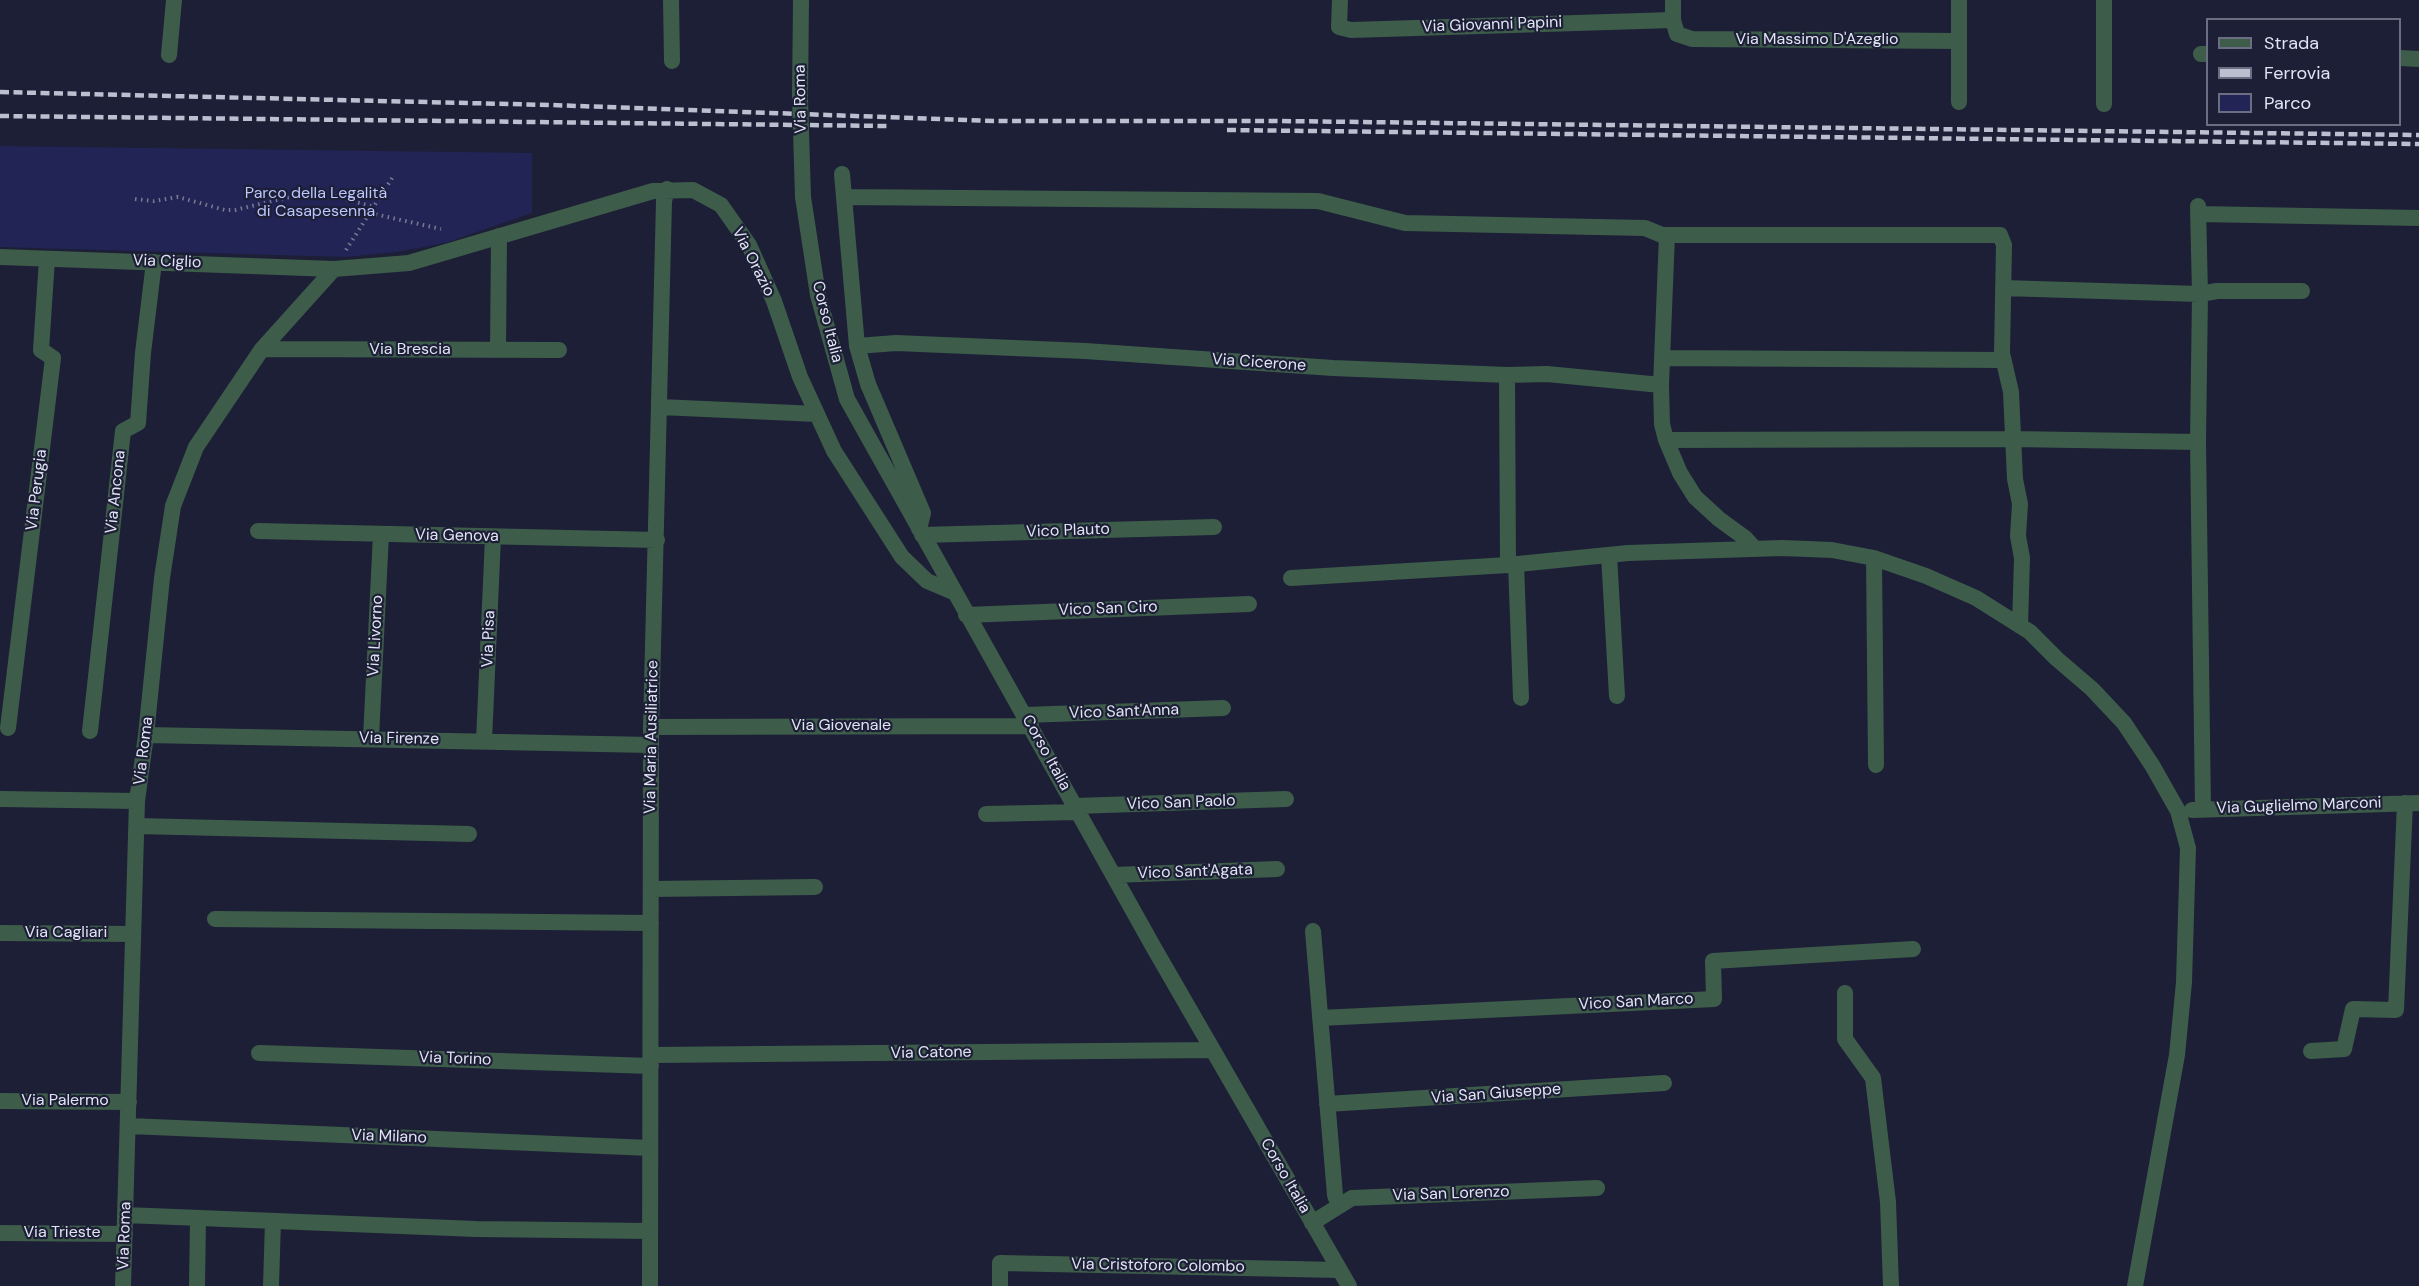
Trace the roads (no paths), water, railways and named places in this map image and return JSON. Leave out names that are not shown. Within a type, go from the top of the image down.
[{"type":"street","points":[[169,55],[174,0]]},
{"type":"street","points":[[671,0],[672,61]]},
{"type":"street","name":"Via Roma","points":[[801,0],[800,98],[803,197]]},
{"type":"street","name":"Via Giovanni Papini","points":[[1340,0],[1339,27],[1351,30],[1675,27]]},
{"type":"street","points":[[1672,0],[1675,27]]},
{"type":"street","points":[[1959,0],[1959,102]]},
{"type":"street","points":[[2104,0],[2104,104]]},
{"type":"street","name":"Via Massimo D'Azeglio","points":[[1675,27],[1692,39],[1959,41]]},
{"type":"street","points":[[2401,58],[2419,59]]},
{"type":"street","points":[[842,174],[857,346],[872,394],[923,513],[920,532]]},
{"type":"street","name":"Via Maria Ausiliatrice","points":[[650,1286],[651,727],[664,201],[668,189]]},
{"type":"street","name":"Via Orazio","points":[[334,269],[409,263],[653,191],[693,190],[721,205],[748,245],[774,301],[800,377],[834,451],[902,557],[927,581],[953,592]]},
{"type":"street","name":"Corso Italia","points":[[803,197],[818,296],[847,399],[953,592],[1212,1050],[1349,1286]]},
{"type":"street","points":[[844,197],[1318,201],[1405,223],[1645,228],[1667,235],[2000,235],[2004,245],[2003,360],[2011,392],[2015,479],[2020,504],[2018,536],[2022,558],[2020,626]]},
{"type":"street","points":[[2203,809],[2198,442],[2200,294],[2198,210],[2419,218]]},
{"type":"street","points":[[1667,235],[1661,385],[1662,424],[1666,440],[1680,473],[1695,496],[1755,549]]},
{"type":"street","points":[[498,350],[499,236]]},
{"type":"street","name":"Via Ciglio","points":[[0,257],[334,269]]},
{"type":"street","name":"Via Perugia","points":[[8,728],[53,358],[40,350],[47,259]]},
{"type":"street","name":"Via Ancona","points":[[90,731],[123,431],[138,423],[143,352],[154,262]]},
{"type":"street","name":"Via Roma","points":[[123,1286],[137,801],[147,735],[162,578],[172,506],[196,447],[262,349],[334,269]]},
{"type":"street","points":[[2003,288],[2200,294],[2217,291],[2302,291]]},
{"type":"street","name":"Via Cicerone","points":[[857,346],[896,343],[1085,351],[1333,368],[1507,375],[1547,374],[1661,385]]},
{"type":"street","name":"Via Brescia","points":[[262,349],[559,350]]},
{"type":"street","points":[[1662,358],[2003,360]]},
{"type":"street","points":[[1507,375],[1512,564],[1521,698]]},
{"type":"street","points":[[660,407],[817,414]]},
{"type":"street","points":[[1666,440],[2012,439],[2198,442]]},
{"type":"street","name":"Vico Plauto","points":[[920,532],[1215,527]]},
{"type":"street","name":"Via Genova","points":[[258,531],[657,540]]},
{"type":"street","name":"Via Livorno","points":[[370,738],[381,534]]},
{"type":"street","name":"Via Pisa","points":[[484,741],[493,537]]},
{"type":"street","points":[[1291,578],[1512,564],[1609,555],[1755,549],[1833,550],[1874,558],[1926,576],[1966,594],[2030,632],[2124,723],[2152,765],[2178,811],[2188,848],[2184,982],[2178,1044],[2135,1286]]},
{"type":"street","points":[[1609,555],[1617,696]]},
{"type":"street","points":[[1874,558],[1876,765]]},
{"type":"street","name":"Vico San Ciro","points":[[966,615],[1249,604]]},
{"type":"street","name":"Vico Sant'Anna","points":[[1028,721],[1223,708]]},
{"type":"street","name":"Via Giovenale","points":[[651,727],[1028,721]]},
{"type":"street","name":"Via Firenze","points":[[147,735],[651,745]]},
{"type":"street","points":[[0,799],[137,801]]},
{"type":"street","name":"Vico San Paolo","points":[[986,814],[1286,799]]},
{"type":"street","points":[[2311,1051],[2344,1049],[2353,1009],[2396,1010],[2412,803]]},
{"type":"street","name":"Via Guglielmo Marconi","points":[[2178,811],[2412,803]]},
{"type":"street","points":[[137,826],[468,834]]},
{"type":"street","name":"Vico Sant'Agata","points":[[1113,875],[1278,869]]},
{"type":"street","points":[[651,889],[815,886]]},
{"type":"street","points":[[215,919],[651,924]]},
{"type":"street","points":[[1313,932],[1335,1195],[1339,1206]]},
{"type":"street","name":"Via Cagliari","points":[[0,933],[133,934]]},
{"type":"street","name":"Vico San Marco","points":[[1320,1018],[1714,999],[1713,961],[1913,949]]},
{"type":"street","points":[[1845,993],[1845,1039],[1873,1078],[1888,1202],[1891,1286]]},
{"type":"street","name":"Via Catone","points":[[651,1060],[1212,1050]]},
{"type":"street","name":"Via Torino","points":[[259,1053],[651,1060]]},
{"type":"street","name":"Via San Giuseppe","points":[[1328,1104],[1664,1083]]},
{"type":"street","name":"Via Palermo","points":[[0,1101],[129,1102]]},
{"type":"street","name":"Via Milano","points":[[129,1126],[650,1148]]},
{"type":"street","name":"Via San Lorenzo","points":[[1312,1223],[1352,1198],[1597,1188]]},
{"type":"street","points":[[126,1215],[477,1229],[650,1231]]},
{"type":"street","points":[[197,1286],[198,1219]]},
{"type":"street","points":[[271,1286],[273,1221]]},
{"type":"street","name":"Via Trieste","points":[[0,1233],[125,1234]]},
{"type":"street","name":"Via Cristoforo Colombo","points":[[1000,1286],[1000,1263],[1339,1269]]},
{"type":"railway","points":[[0,92],[551,105],[994,121],[1280,121],[2419,135]]},
{"type":"railway","points":[[0,116],[888,126]]},
{"type":"railway","points":[[1227,130],[2419,144]]},
{"type":"park label","name":"Parco della Legalità di Casapesenna","points":[[316,203]]}]
